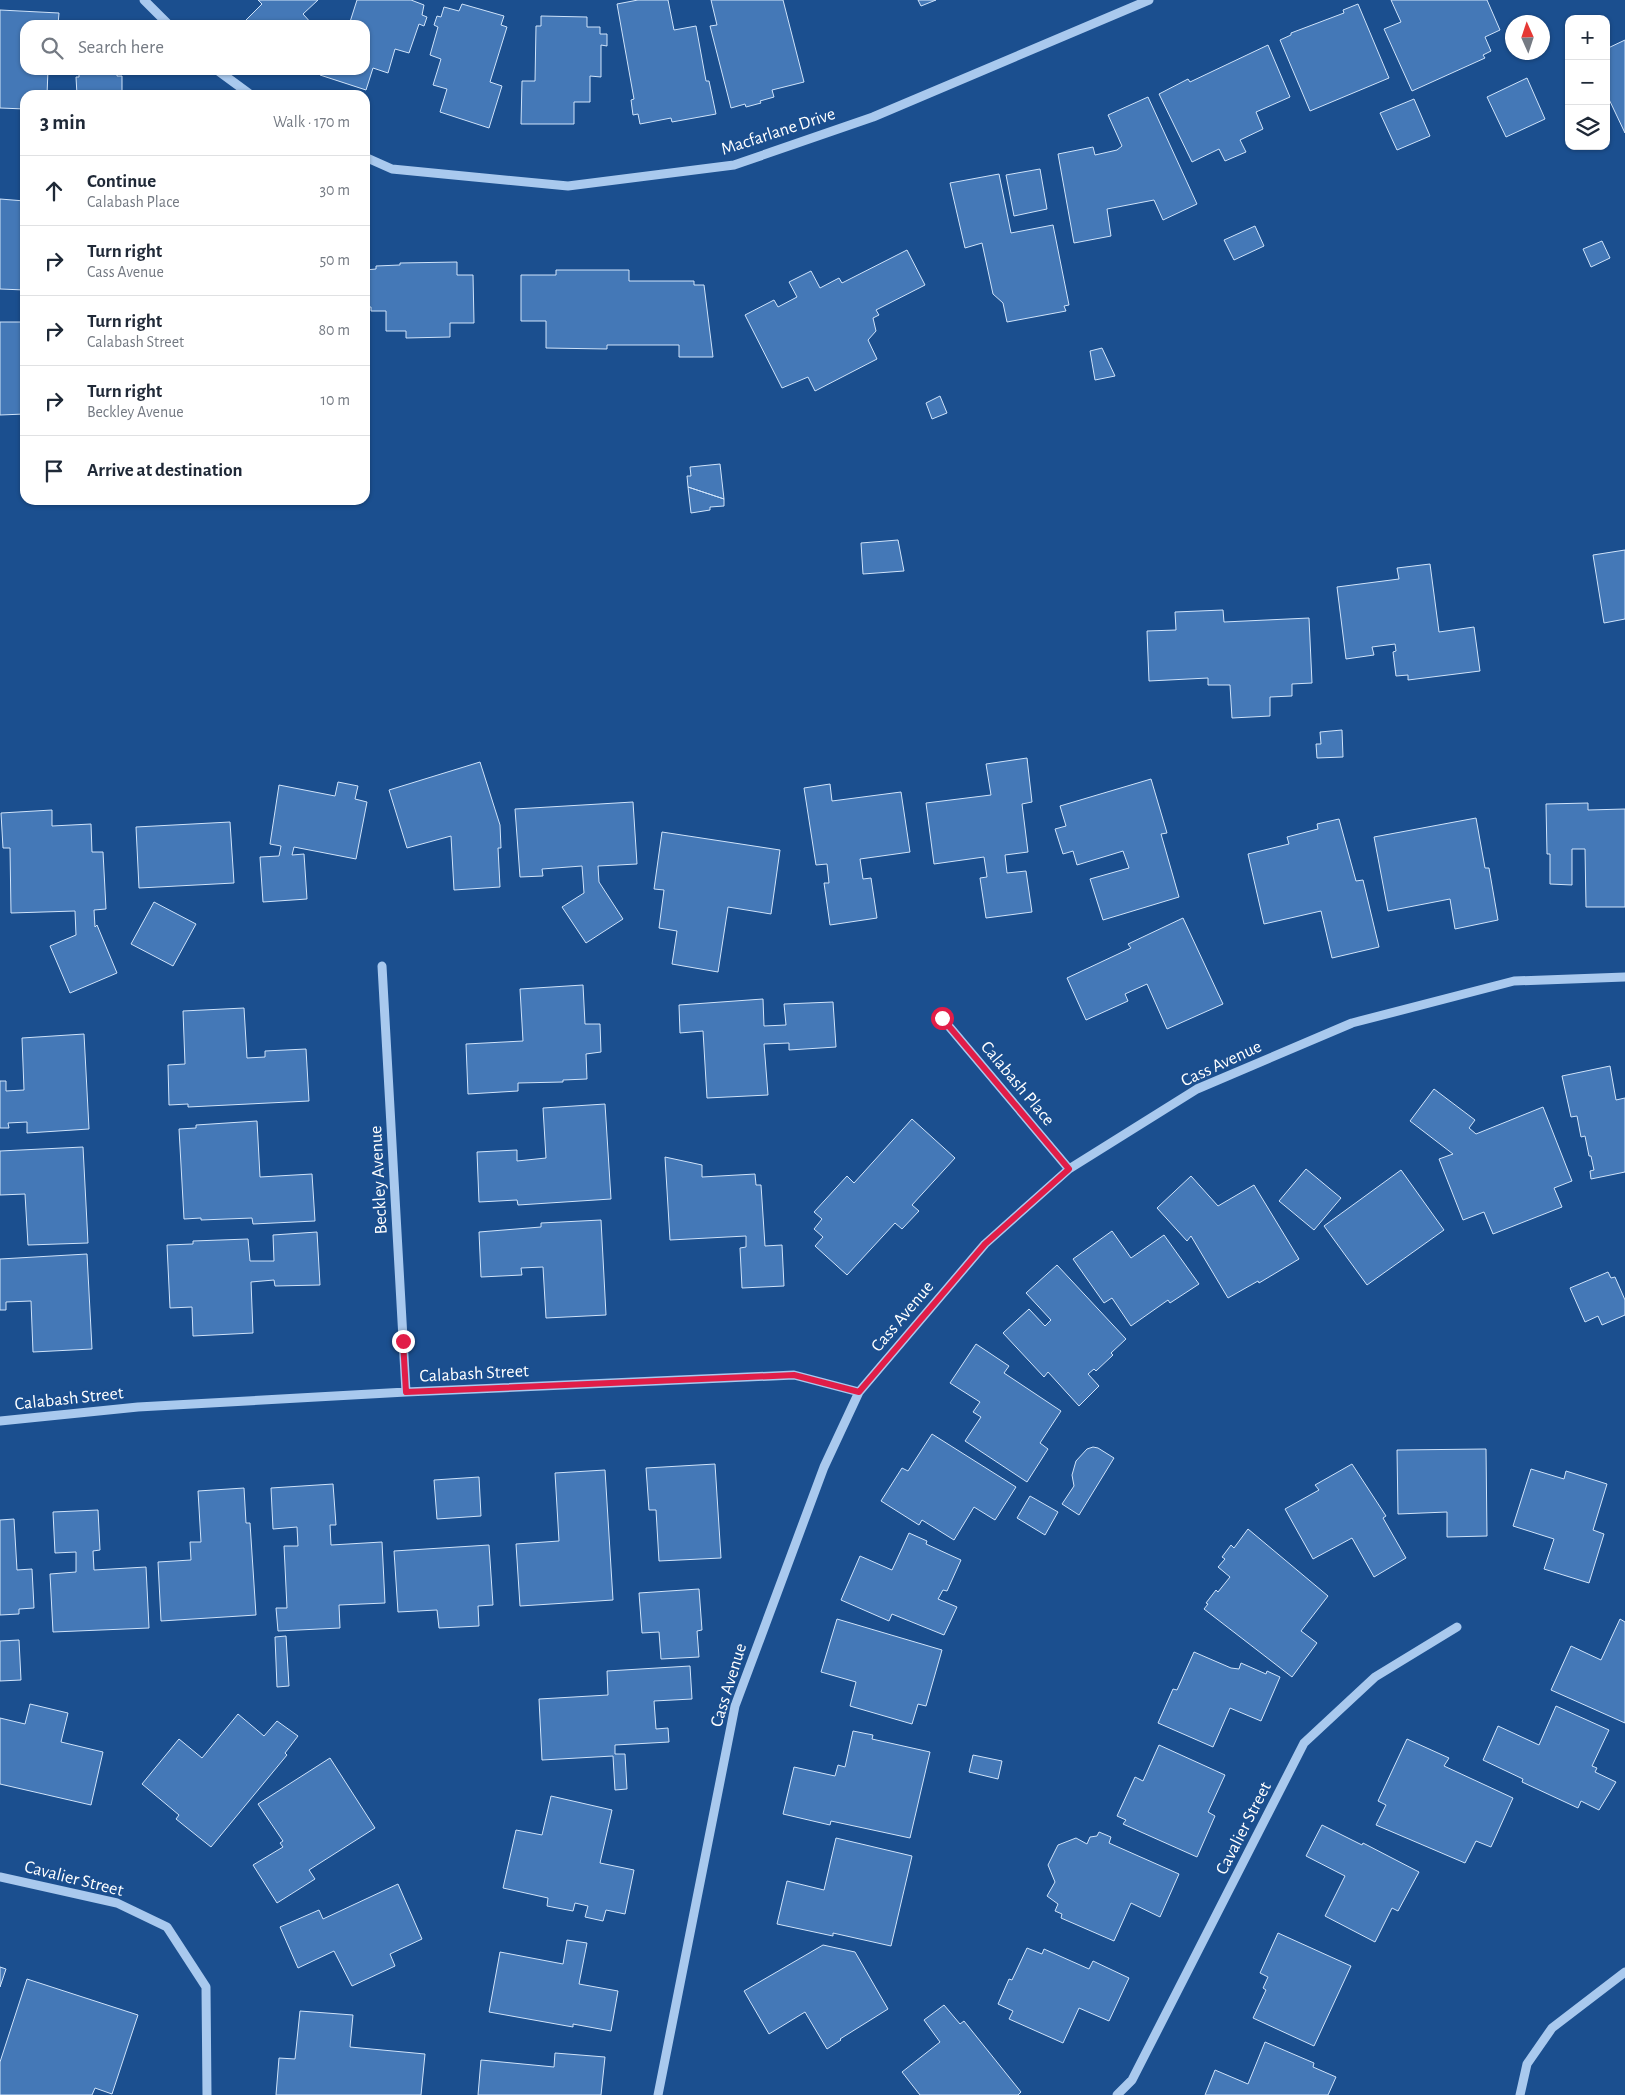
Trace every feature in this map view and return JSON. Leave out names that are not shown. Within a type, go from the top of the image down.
[{"type":"street","points":[[144,0],[164,20]]},
{"type":"street","name":"Macfarlane Drive","points":[[370,159],[392,169],[568,186],[734,165],[873,117],[1149,0]]},
{"type":"street","points":[[224,75],[243,90]]},
{"type":"street","name":"Beckley Avenue","points":[[382,966],[406,1392]]},
{"type":"street","name":"Cass Avenue","points":[[658,2095],[735,1706],[824,1467],[859,1392],[985,1244],[1069,1169],[1197,1089],[1352,1023],[1514,981],[1625,977]]},
{"type":"street","name":"Calabash Place","points":[[942,1018],[1069,1169]]},
{"type":"street","name":"Calabash Street","points":[[0,1421],[138,1407],[406,1392],[794,1375],[859,1392]]},
{"type":"street","name":"Cavalier Street","points":[[1117,2095],[1132,2080],[1304,1743],[1375,1677],[1457,1627]]},
{"type":"street","name":"Cavalier Street","points":[[0,1877],[117,1903],[167,1927],[206,1987],[207,2095]]},
{"type":"street","points":[[1520,2095],[1527,2064],[1552,2028],[1625,1972]]},
{"type":"building","points":[[258,0],[318,0],[303,14],[308,20],[246,20],[262,4]]},
{"type":"building","points":[[357,0],[411,0],[424,5],[422,15],[427,17],[424,26],[419,24],[409,53],[395,49],[388,73],[373,68],[366,90],[320,75],[370,75],[370,20],[351,20]]},
{"type":"building","points":[[638,0],[668,0],[674,30],[696,26],[706,81],[709,81],[716,114],[672,122],[671,118],[640,124],[638,114],[633,115],[631,100],[634,99],[617,4]]},
{"type":"building","points":[[711,0],[783,0],[804,82],[772,90],[774,97],[760,101],[761,103],[746,107],[745,104],[731,108],[710,26],[717,25]]},
{"type":"building","points":[[918,0],[936,0],[921,6]]},
{"type":"building","points":[[1391,0],[1487,0],[1500,30],[1485,37],[1491,51],[1483,55],[1485,58],[1412,91],[1384,29],[1401,22]]},
{"type":"building","points":[[462,4],[504,16],[501,25],[507,27],[490,82],[502,86],[489,128],[440,112],[447,89],[433,85],[441,59],[430,55],[438,27],[434,25],[437,16],[441,17],[444,7],[459,11]]},
{"type":"building","points":[[1358,4],[1389,78],[1310,111],[1280,40],[1291,35],[1291,33],[1344,13],[1343,10]]},
{"type":"building","points":[[0,10],[59,13],[58,20],[20,20],[20,75],[48,75],[47,90],[20,90],[20,109],[0,108]]},
{"type":"building","points":[[541,16],[587,17],[587,27],[600,27],[600,34],[607,34],[607,46],[601,45],[601,77],[590,76],[590,102],[574,102],[574,124],[521,124],[522,81],[535,81],[536,26],[541,26]]},
{"type":"building","points":[[1625,40],[1625,133],[1610,101],[1610,47]]},
{"type":"building","points":[[1268,45],[1290,97],[1256,112],[1263,129],[1240,140],[1246,152],[1225,161],[1219,149],[1192,162],[1159,94],[1188,79],[1190,82]]},
{"type":"building","points":[[79,75],[122,76],[122,90],[77,90],[76,77],[79,77]]},
{"type":"building","points":[[1527,78],[1545,119],[1506,137],[1487,97]]},
{"type":"building","points":[[1148,97],[1197,204],[1163,220],[1154,200],[1107,209],[1111,236],[1074,243],[1058,154],[1093,147],[1095,155],[1117,150],[1122,146],[1108,115]]},
{"type":"building","points":[[1414,99],[1430,136],[1397,150],[1380,113]]},
{"type":"building","points":[[1040,169],[1047,209],[1014,216],[1006,175]]},
{"type":"building","points":[[999,174],[1011,233],[1053,225],[1069,305],[1064,306],[1066,311],[1007,322],[1003,303],[993,294],[982,243],[965,248],[950,183]]},
{"type":"building","points":[[0,199],[20,201],[20,290],[0,289]]},
{"type":"building","points":[[1255,226],[1264,246],[1234,260],[1224,240]]},
{"type":"building","points":[[1602,241],[1610,258],[1591,267],[1583,249]]},
{"type":"building","points":[[907,250],[925,285],[876,310],[879,315],[873,318],[876,331],[868,340],[877,359],[815,391],[808,377],[782,388],[745,315],[774,300],[778,307],[797,297],[789,282],[811,271],[820,288],[839,278],[842,283]]},
{"type":"building","points":[[457,262],[457,275],[473,275],[474,323],[450,323],[450,337],[406,338],[406,331],[386,331],[386,311],[371,311],[370,270],[376,269],[376,266],[400,265],[400,263]]},
{"type":"building","points":[[556,270],[629,270],[629,281],[694,281],[694,285],[704,285],[713,357],[679,357],[679,345],[607,345],[607,349],[546,348],[546,321],[521,321],[521,275],[556,275]]},
{"type":"building","points":[[0,322],[20,322],[20,414],[0,415]]},
{"type":"building","points":[[1102,348],[1115,376],[1095,380],[1090,351]]},
{"type":"building","points":[[940,396],[947,413],[932,419],[926,403]]},
{"type":"building","points":[[720,464],[724,499],[688,487],[687,476],[691,476],[690,467]]},
{"type":"building","points":[[688,487],[724,499],[724,506],[710,507],[710,510],[691,513]]},
{"type":"building","points":[[898,540],[904,571],[863,574],[861,543]]},
{"type":"building","points":[[1625,550],[1625,619],[1604,623],[1593,555]]},
{"type":"building","points":[[1430,564],[1439,632],[1474,627],[1480,671],[1408,680],[1408,675],[1396,676],[1393,652],[1396,651],[1395,644],[1372,647],[1374,655],[1346,659],[1337,587],[1399,579],[1397,568]]},
{"type":"building","points":[[1223,610],[1224,622],[1309,618],[1312,683],[1292,684],[1292,696],[1270,697],[1270,716],[1232,718],[1230,685],[1208,685],[1208,678],[1149,681],[1147,631],[1176,630],[1175,612]]},
{"type":"building","points":[[1342,730],[1343,757],[1317,758],[1316,744],[1321,744],[1320,732]]},
{"type":"building","points":[[1027,758],[1032,802],[1022,804],[1028,852],[1005,855],[1007,873],[1026,871],[1032,912],[986,918],[980,878],[987,877],[984,857],[934,864],[926,803],[991,795],[986,764]]},
{"type":"building","points":[[480,762],[500,825],[501,848],[498,848],[500,887],[454,890],[451,836],[407,848],[389,790]]},
{"type":"building","points":[[1151,779],[1167,833],[1161,834],[1179,897],[1103,920],[1090,879],[1129,868],[1123,851],[1077,865],[1073,851],[1063,854],[1055,829],[1066,826],[1060,806]]},
{"type":"building","points":[[338,782],[358,786],[355,799],[367,802],[356,859],[294,847],[292,855],[304,854],[307,899],[263,902],[260,857],[279,856],[281,846],[270,844],[279,785],[335,796]]},
{"type":"building","points":[[830,784],[832,801],[901,792],[910,852],[860,859],[863,879],[871,878],[877,918],[830,925],[824,883],[829,883],[827,864],[816,865],[804,788]]},
{"type":"building","points":[[633,802],[637,864],[598,866],[599,882],[623,919],[586,943],[562,907],[584,893],[582,866],[542,869],[543,876],[520,877],[515,809]]},
{"type":"building","points":[[1588,803],[1588,810],[1625,809],[1625,907],[1586,907],[1585,849],[1572,849],[1572,885],[1550,884],[1546,804]]},
{"type":"building","points":[[52,810],[52,826],[91,824],[92,852],[103,852],[106,909],[94,910],[95,927],[97,925],[117,973],[70,993],[50,946],[76,935],[75,911],[11,913],[10,848],[3,848],[1,813]]},
{"type":"building","points":[[1476,818],[1485,868],[1489,868],[1498,920],[1455,929],[1450,899],[1388,911],[1374,837]]},
{"type":"building","points":[[1339,819],[1356,881],[1363,880],[1379,947],[1332,958],[1321,911],[1264,924],[1248,854],[1289,844],[1287,837],[1318,829],[1317,824]]},
{"type":"building","points":[[230,822],[234,883],[139,888],[136,827]]},
{"type":"building","points":[[662,832],[780,850],[771,914],[728,907],[718,972],[672,964],[677,931],[659,928],[664,890],[654,889]]},
{"type":"building","points":[[154,902],[196,924],[173,966],[131,944]]},
{"type":"building","points":[[1183,918],[1223,1004],[1167,1029],[1147,984],[1125,994],[1128,1001],[1086,1020],[1067,978],[1131,948],[1128,944]]},
{"type":"building","points":[[583,985],[585,1024],[600,1024],[601,1052],[586,1054],[587,1079],[563,1080],[563,1082],[518,1083],[518,1091],[468,1094],[466,1044],[523,1041],[520,989]]},
{"type":"building","points":[[763,999],[764,1026],[786,1025],[784,1004],[833,1002],[836,1047],[789,1050],[789,1043],[764,1044],[768,1095],[707,1098],[703,1031],[680,1033],[679,1005]]},
{"type":"building","points":[[244,1008],[247,1058],[265,1057],[265,1051],[306,1049],[309,1101],[188,1107],[188,1104],[169,1105],[168,1065],[185,1064],[183,1011]]},
{"type":"building","points":[[84,1034],[89,1129],[27,1133],[27,1122],[8,1123],[9,1128],[0,1128],[0,1081],[6,1081],[6,1091],[24,1090],[22,1038]]},
{"type":"building","points":[[1610,1066],[1616,1100],[1625,1098],[1625,1172],[1591,1179],[1590,1171],[1594,1170],[1591,1156],[1589,1156],[1585,1136],[1581,1137],[1577,1116],[1571,1117],[1562,1076]]},
{"type":"building","points":[[1434,1089],[1475,1120],[1469,1128],[1476,1134],[1543,1107],[1572,1181],[1554,1188],[1562,1207],[1493,1234],[1484,1212],[1463,1220],[1439,1159],[1453,1154],[1410,1121]]},
{"type":"building","points":[[605,1104],[611,1199],[518,1205],[517,1200],[479,1202],[477,1152],[517,1150],[517,1161],[546,1158],[543,1108]]},
{"type":"building","points":[[912,1119],[955,1158],[912,1205],[919,1211],[902,1229],[895,1223],[847,1275],[815,1246],[823,1237],[814,1229],[822,1219],[814,1212],[847,1176],[854,1183]]},
{"type":"building","points":[[257,1121],[260,1177],[312,1174],[315,1221],[253,1224],[252,1218],[184,1219],[179,1129],[196,1128],[196,1125]]},
{"type":"building","points":[[83,1147],[88,1243],[28,1245],[25,1194],[0,1195],[0,1151]]},
{"type":"building","points":[[665,1157],[702,1165],[702,1177],[755,1174],[756,1185],[761,1185],[765,1246],[782,1245],[784,1286],[742,1288],[740,1248],[746,1247],[746,1236],[670,1240]]},
{"type":"building","points":[[1306,1169],[1341,1198],[1314,1230],[1279,1201]]},
{"type":"building","points":[[1401,1170],[1444,1230],[1367,1285],[1324,1226]]},
{"type":"building","points":[[1191,1176],[1218,1206],[1254,1185],[1299,1259],[1259,1283],[1258,1281],[1228,1298],[1191,1236],[1187,1241],[1157,1208]]},
{"type":"building","points":[[601,1220],[606,1315],[546,1318],[543,1267],[521,1268],[522,1275],[481,1277],[479,1232],[541,1227],[541,1223]]},
{"type":"building","points":[[1112,1231],[1131,1258],[1164,1235],[1199,1284],[1170,1303],[1168,1300],[1131,1326],[1112,1298],[1104,1303],[1073,1259]]},
{"type":"building","points":[[317,1232],[320,1285],[275,1286],[274,1280],[251,1282],[253,1333],[193,1336],[192,1307],[170,1308],[167,1245],[193,1244],[193,1241],[248,1239],[250,1261],[274,1261],[273,1235]]},
{"type":"building","points":[[87,1254],[92,1349],[33,1352],[31,1301],[6,1302],[6,1310],[0,1310],[0,1259]]},
{"type":"building","points":[[1057,1265],[1126,1339],[1096,1371],[1094,1369],[1088,1374],[1099,1386],[1079,1406],[1048,1372],[1044,1377],[1003,1333],[1029,1309],[1045,1326],[1051,1320],[1026,1293]]},
{"type":"building","points":[[1608,1272],[1611,1278],[1615,1277],[1625,1300],[1625,1315],[1602,1325],[1598,1316],[1585,1322],[1570,1288]]},
{"type":"building","points":[[976,1344],[1009,1366],[1004,1373],[1061,1411],[1040,1443],[1048,1449],[1027,1482],[965,1441],[981,1417],[973,1412],[980,1402],[950,1383]]},
{"type":"building","points":[[932,1434],[1016,1487],[995,1520],[974,1507],[954,1540],[922,1520],[919,1525],[881,1501],[902,1468],[908,1471]]},
{"type":"building","points":[[1093,1447],[1114,1458],[1079,1515],[1062,1504],[1074,1486],[1072,1475],[1076,1461],[1087,1449]]},
{"type":"building","points":[[1486,1449],[1487,1536],[1447,1537],[1447,1512],[1398,1514],[1397,1450]]},
{"type":"building","points":[[715,1464],[721,1558],[659,1561],[656,1510],[649,1510],[646,1468]]},
{"type":"building","points":[[1352,1464],[1386,1516],[1383,1518],[1406,1558],[1374,1577],[1352,1538],[1313,1559],[1285,1509],[1319,1490],[1315,1485]]},
{"type":"building","points":[[1531,1469],[1564,1479],[1566,1471],[1607,1484],[1593,1530],[1604,1534],[1589,1583],[1544,1569],[1554,1539],[1513,1526]]},
{"type":"building","points":[[605,1470],[613,1600],[520,1606],[516,1544],[559,1541],[555,1473]]},
{"type":"building","points":[[479,1477],[481,1516],[437,1519],[434,1480]]},
{"type":"building","points":[[333,1484],[336,1525],[330,1525],[331,1545],[382,1542],[385,1603],[339,1605],[340,1628],[278,1631],[276,1608],[287,1608],[284,1546],[298,1546],[297,1527],[273,1529],[271,1488]]},
{"type":"building","points":[[244,1488],[246,1523],[250,1523],[256,1615],[161,1621],[158,1562],[191,1560],[190,1542],[201,1542],[198,1491]]},
{"type":"building","points":[[1030,1496],[1058,1512],[1045,1535],[1017,1518]]},
{"type":"building","points":[[98,1510],[100,1550],[93,1551],[94,1570],[146,1567],[149,1628],[53,1632],[50,1574],[76,1572],[76,1552],[55,1553],[53,1512]]},
{"type":"building","points":[[14,1519],[17,1570],[32,1569],[34,1608],[19,1609],[19,1614],[0,1615],[0,1520]]},
{"type":"building","points":[[1248,1529],[1328,1596],[1301,1631],[1317,1643],[1292,1677],[1204,1609],[1208,1604],[1206,1603],[1216,1590],[1218,1592],[1230,1577],[1218,1567],[1225,1559],[1222,1557],[1231,1545],[1234,1548]]},
{"type":"building","points":[[909,1533],[927,1541],[926,1544],[961,1560],[947,1591],[943,1590],[938,1599],[957,1607],[944,1635],[892,1614],[889,1621],[841,1600],[860,1556],[892,1570]]},
{"type":"building","points":[[489,1545],[493,1605],[478,1606],[479,1626],[439,1628],[437,1610],[398,1612],[394,1551]]},
{"type":"building","points":[[699,1589],[702,1630],[697,1631],[699,1657],[661,1659],[659,1632],[642,1633],[639,1593]]},
{"type":"building","points":[[837,1619],[942,1650],[926,1706],[918,1704],[912,1724],[850,1706],[856,1682],[821,1672]]},
{"type":"building","points":[[1620,1619],[1625,1622],[1625,1723],[1551,1690],[1571,1646],[1601,1660]]},
{"type":"building","points":[[286,1636],[289,1686],[277,1687],[275,1637]]},
{"type":"building","points":[[19,1640],[21,1680],[0,1681],[0,1641]]},
{"type":"building","points":[[1194,1652],[1231,1668],[1239,1669],[1241,1663],[1266,1674],[1267,1671],[1280,1677],[1261,1721],[1230,1708],[1213,1747],[1158,1723],[1173,1689],[1177,1690]]},
{"type":"building","points":[[690,1666],[692,1699],[654,1701],[656,1729],[668,1728],[669,1742],[615,1745],[615,1754],[625,1754],[627,1789],[615,1790],[613,1756],[542,1760],[539,1699],[608,1695],[607,1671]]},
{"type":"building","points":[[30,1704],[68,1713],[61,1742],[103,1752],[91,1805],[0,1784],[0,1718],[25,1724]]},
{"type":"building","points":[[1556,1706],[1609,1730],[1592,1766],[1597,1768],[1595,1772],[1616,1782],[1599,1810],[1581,1801],[1578,1808],[1522,1782],[1523,1779],[1483,1760],[1498,1726],[1539,1745]]},
{"type":"building","points":[[238,1714],[264,1736],[277,1721],[298,1736],[285,1753],[287,1755],[211,1847],[176,1819],[179,1815],[142,1784],[179,1739],[202,1758]]},
{"type":"building","points":[[853,1731],[873,1735],[872,1739],[930,1752],[910,1838],[831,1821],[830,1825],[783,1814],[794,1767],[835,1776],[838,1765],[845,1767]]},
{"type":"building","points":[[1407,1739],[1449,1758],[1444,1766],[1513,1798],[1491,1847],[1476,1841],[1465,1863],[1376,1825],[1386,1805],[1378,1801]]},
{"type":"building","points":[[1159,1745],[1225,1775],[1208,1812],[1215,1816],[1197,1857],[1123,1824],[1126,1820],[1117,1816],[1135,1777],[1143,1781]]},
{"type":"building","points":[[973,1755],[1002,1761],[998,1779],[969,1772]]},
{"type":"building","points":[[330,1758],[375,1828],[309,1870],[315,1879],[277,1903],[253,1865],[283,1847],[280,1843],[283,1841],[258,1804]]},
{"type":"building","points":[[551,1796],[612,1810],[600,1863],[634,1870],[625,1914],[606,1910],[603,1921],[585,1917],[588,1906],[575,1903],[573,1911],[547,1906],[548,1898],[503,1888],[516,1830],[542,1835]]},
{"type":"building","points":[[1322,1825],[1362,1845],[1363,1843],[1419,1872],[1398,1911],[1392,1908],[1375,1942],[1325,1916],[1345,1876],[1306,1856]]},
{"type":"building","points":[[1099,1832],[1111,1837],[1109,1843],[1179,1874],[1160,1917],[1131,1903],[1114,1941],[1061,1918],[1062,1914],[1055,1911],[1058,1904],[1047,1896],[1055,1882],[1048,1865],[1058,1845],[1076,1838],[1087,1844],[1090,1837],[1097,1836]]},
{"type":"building","points":[[836,1838],[912,1856],[891,1946],[833,1933],[833,1936],[777,1924],[787,1881],[824,1890]]},
{"type":"building","points":[[398,1884],[422,1939],[390,1954],[395,1966],[352,1986],[334,1951],[298,1968],[280,1927],[319,1910],[323,1919]]},
{"type":"building","points":[[1278,1933],[1351,1966],[1314,2046],[1253,2018],[1266,1990],[1263,1988],[1268,1977],[1260,1973]]},
{"type":"building","points":[[567,1940],[587,1943],[579,1984],[618,1991],[611,2031],[573,2024],[573,2027],[489,2012],[500,1952],[563,1964]]},
{"type":"building","points":[[823,1945],[855,1952],[888,2009],[827,2049],[805,2012],[769,2034],[744,1991]]},
{"type":"building","points":[[1027,1948],[1042,1954],[1044,1949],[1089,1969],[1093,1961],[1129,1978],[1109,2021],[1079,2008],[1063,2043],[1009,2019],[1013,2011],[998,2004],[1009,1979],[1012,1980]]},
{"type":"building","points":[[0,1967],[6,1969],[0,1987]]},
{"type":"building","points":[[27,1979],[138,2015],[112,2094],[95,2088],[92,2095],[0,2095],[0,2062]]},
{"type":"building","points":[[944,2005],[960,2024],[964,2021],[1021,2092],[1018,2095],[920,2095],[902,2072],[940,2042],[924,2020]]},
{"type":"building","points":[[300,2011],[353,2015],[350,2047],[425,2054],[421,2095],[276,2095],[279,2058],[295,2059]]},
{"type":"building","points":[[1265,2042],[1314,2063],[1313,2067],[1336,2077],[1328,2095],[1205,2095],[1215,2070],[1248,2084]]},
{"type":"building","points":[[555,2053],[605,2057],[601,2095],[478,2095],[481,2060],[554,2067]]},
{"type":"route","points":[[403,1341],[406,1392],[794,1375],[859,1392],[985,1244],[1069,1169],[942,1018]]}]
